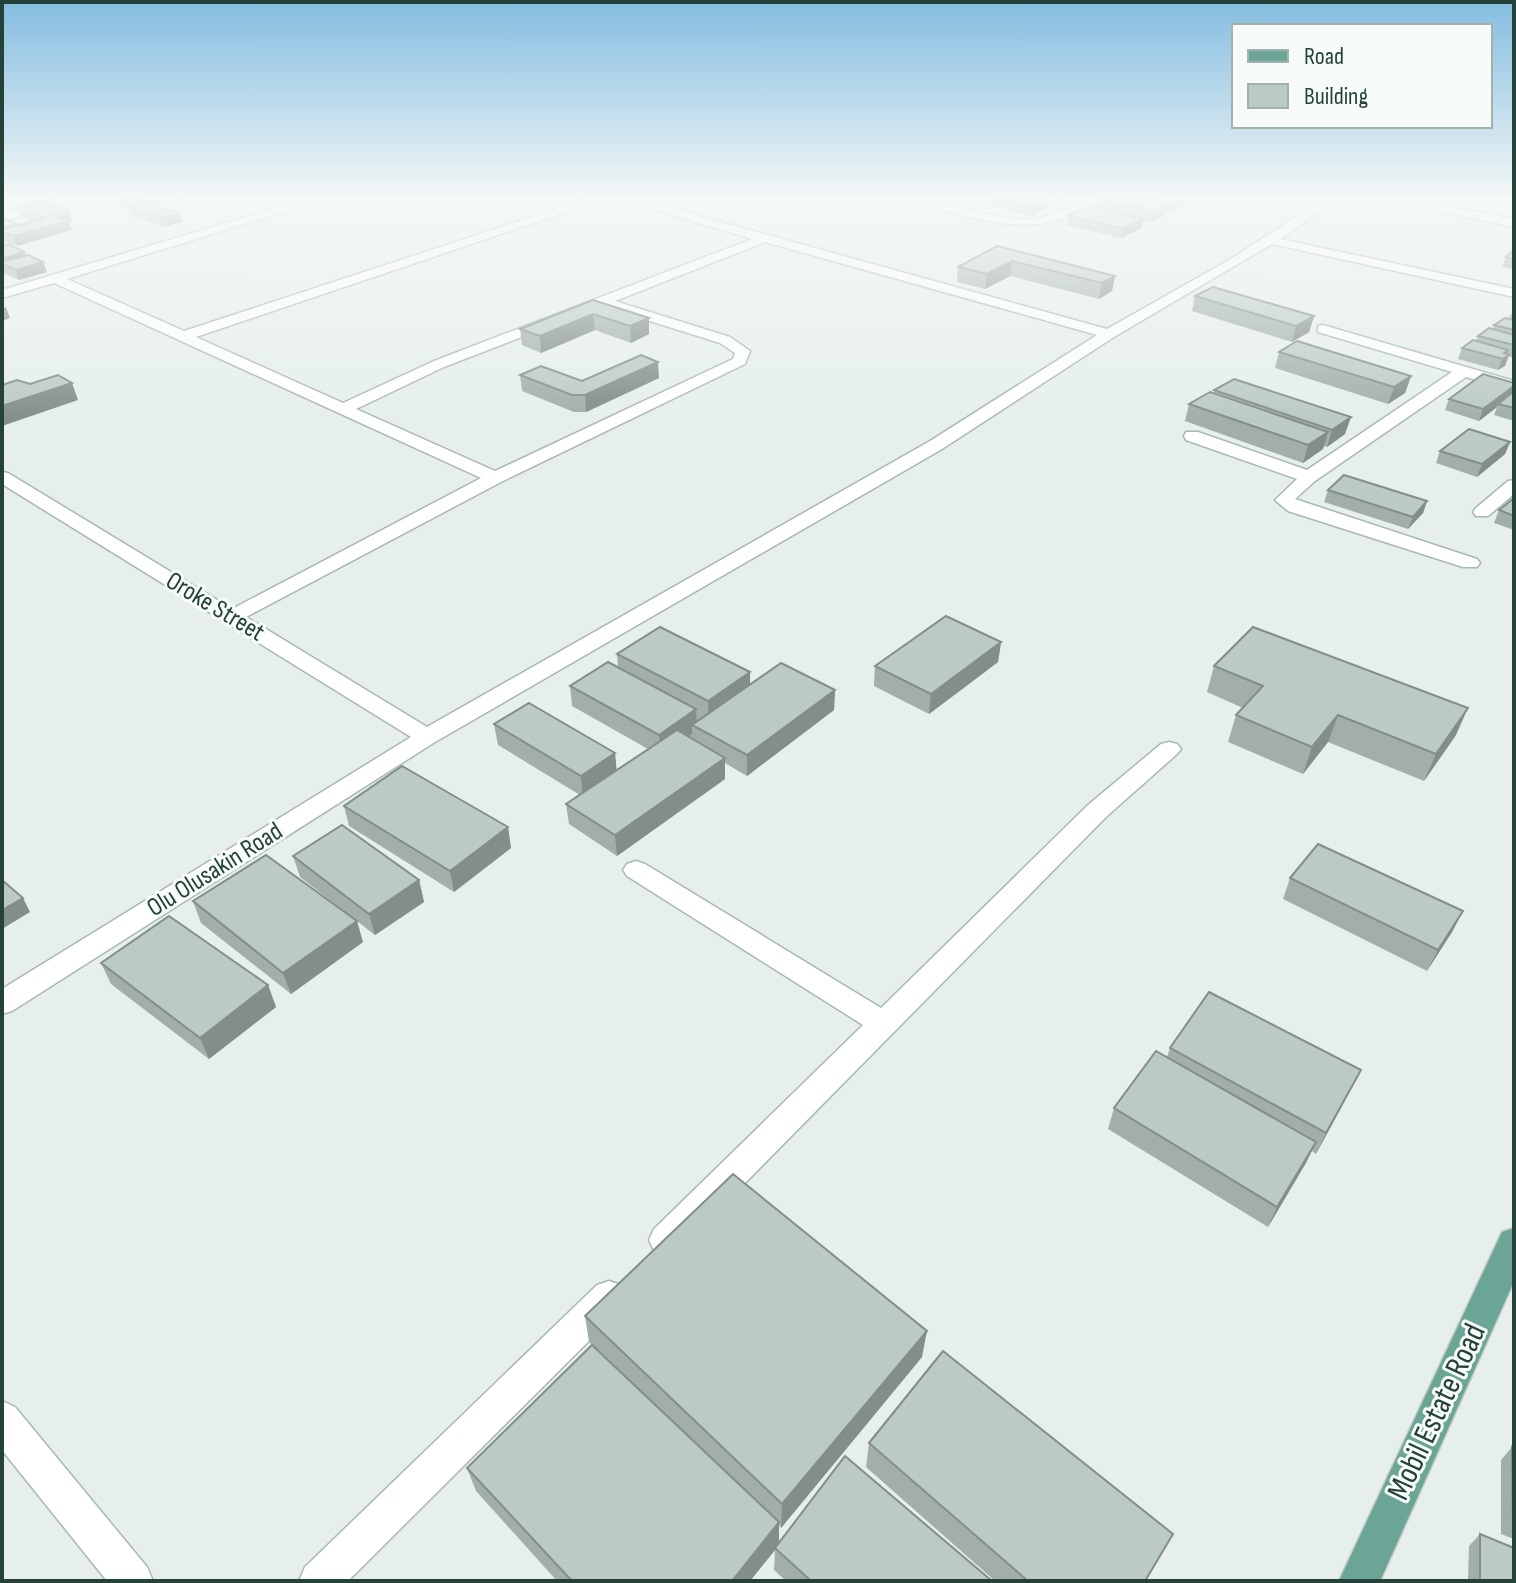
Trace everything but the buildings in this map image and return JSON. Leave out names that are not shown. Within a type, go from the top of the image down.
[{"type":"main road","name":"Mobil Estate Road","points":[[1359,1581],[1511,1260]]},
{"type":"street","points":[[2,294],[71,273]]},
{"type":"street","points":[[181,337],[376,273]]},
{"type":"street","points":[[343,409],[439,364],[674,273]]},
{"type":"street","points":[[889,273],[1109,334]]},
{"type":"street","name":"Olu Olusakin Road","points":[[2,1003],[427,737],[868,485],[1109,334],[1214,273]]},
{"type":"street","points":[[1421,273],[1514,293]]},
{"type":"street","points":[[54,278],[495,478]]},
{"type":"street","points":[[231,617],[495,478],[740,361],[743,351],[725,340],[601,301]]},
{"type":"street","points":[[1323,329],[1513,385]]},
{"type":"street","points":[[1464,371],[1369,429],[1284,500],[1294,507],[1470,563]]},
{"type":"street","points":[[1409,383],[1436,390]]},
{"type":"street","points":[[1192,436],[1309,477]]},
{"type":"street","name":"Oroke Street","points":[[2,477],[427,737]]},
{"type":"street","points":[[1482,512],[1514,485]]},
{"type":"street","points":[[319,1581],[1097,811],[1169,749]]},
{"type":"street","points":[[636,870],[882,1023]]},
{"type":"street","points":[[2,1420],[133,1581]]}]
